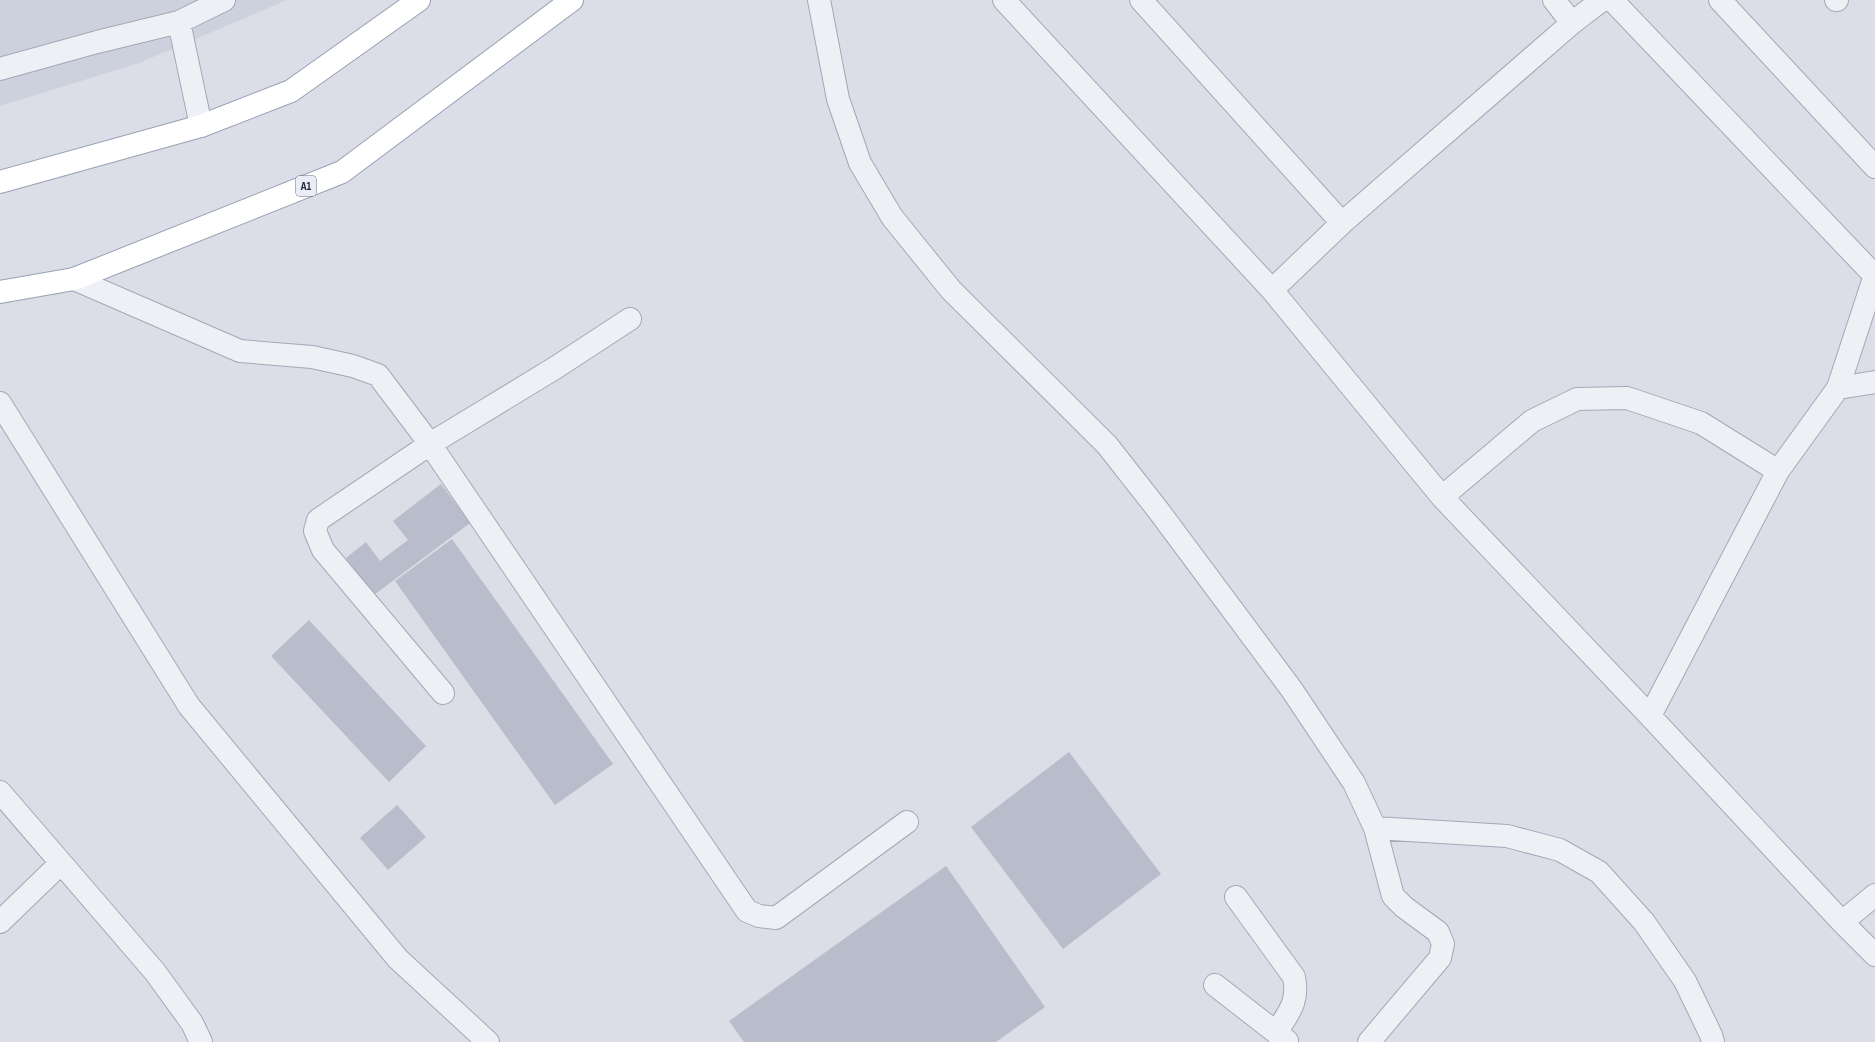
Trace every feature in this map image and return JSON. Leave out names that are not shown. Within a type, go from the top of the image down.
[{"type":"main road","points":[[0,182],[201,126],[292,91],[419,0]]},
{"type":"main road","name":"A1","points":[[0,292],[74,280],[342,172],[572,0]]},
{"type":"street","points":[[0,70],[97,42],[179,22],[224,0]]},
{"type":"street","points":[[819,0],[838,99],[860,163],[892,217],[952,290],[1108,445],[1158,510],[1292,690],[1354,783],[1375,828],[1393,896],[1404,907],[1438,932],[1443,944],[1440,958],[1369,1042]]},
{"type":"street","points":[[1004,0],[1272,290],[1442,496],[1842,922],[1875,955]]},
{"type":"street","points":[[1141,0],[1342,224]]},
{"type":"street","points":[[1554,0],[1572,23]]},
{"type":"street","points":[[1272,290],[1342,224],[1572,23],[1602,0]]},
{"type":"street","points":[[1612,0],[1875,275],[1838,388],[1778,471],[1650,716]]},
{"type":"street","points":[[1720,0],[1875,167]]},
{"type":"street","points":[[179,22],[201,126]]},
{"type":"street","points":[[74,280],[240,351],[312,357],[353,366],[378,375],[430,444],[747,911],[759,916],[776,918],[907,822]]},
{"type":"street","points":[[443,693],[323,550],[315,531],[318,520],[430,444],[555,368],[630,319]]},
{"type":"street","points":[[1838,388],[1875,382]]},
{"type":"street","points":[[1442,496],[1532,421],[1577,399],[1627,398],[1701,423],[1778,471]]},
{"type":"street","points":[[0,403],[189,706],[398,959],[488,1042]]},
{"type":"street","points":[[0,792],[155,972],[192,1023],[201,1042]]},
{"type":"street","points":[[1375,828],[1507,836],[1560,850],[1599,872],[1644,922],[1685,981],[1713,1042]]},
{"type":"street","points":[[0,922],[61,863]]},
{"type":"street","points":[[1842,922],[1875,895]]},
{"type":"street","points":[[1215,985],[1282,1037],[1297,991],[1294,977],[1236,897]]},
{"type":"shaded area","points":[[0,0],[287,0],[139,63],[0,106]]},
{"type":"building","points":[[441,484],[470,523],[374,595],[346,558],[366,542],[380,561],[408,540],[393,521]]},
{"type":"building","points":[[452,539],[613,764],[555,805],[395,581]]},
{"type":"building","points":[[309,620],[426,746],[389,782],[271,656]]},
{"type":"building","points":[[1069,752],[1161,874],[1063,949],[971,827]]},
{"type":"building","points":[[397,805],[426,837],[388,870],[360,838]]},
{"type":"building","points":[[946,866],[1045,1007],[996,1042],[744,1042],[729,1021]]}]
